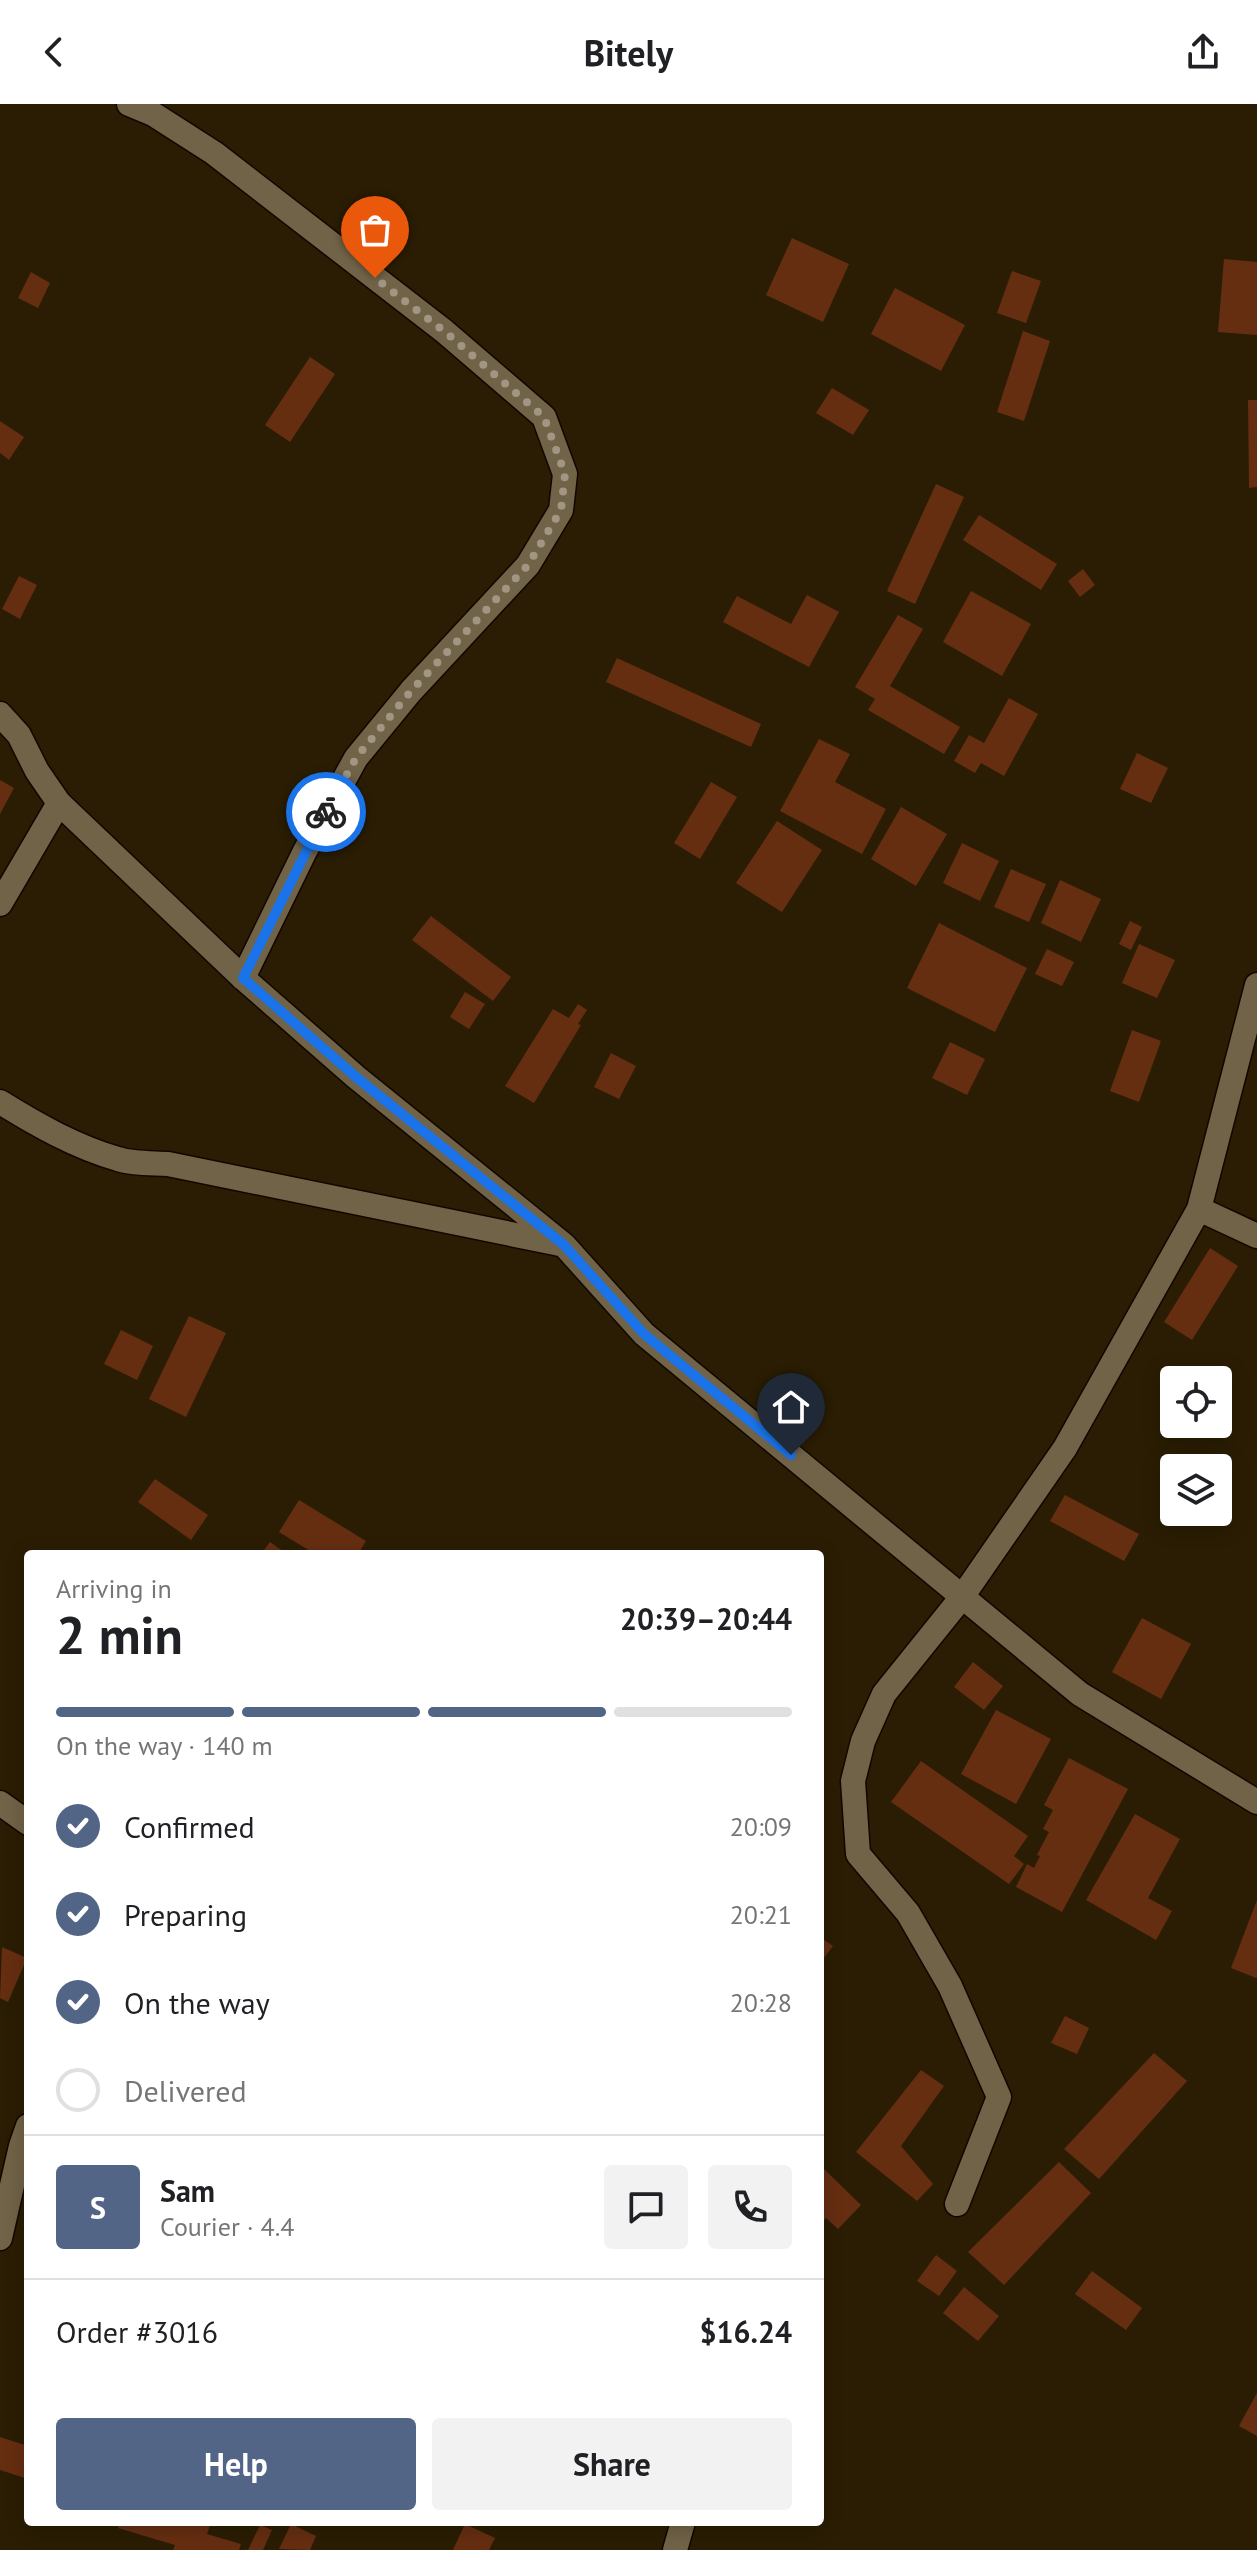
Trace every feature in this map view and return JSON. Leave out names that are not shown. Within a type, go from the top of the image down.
[{"type":"street","points":[[129,104],[158,109],[444,331],[544,417],[565,474],[561,510],[528,565],[411,691],[356,758],[305,851],[243,978]]},
{"type":"street","points":[[0,714],[19,735],[37,771],[59,803],[243,978],[356,1077],[564,1245],[644,1334],[1080,1694],[1257,1802]]},
{"type":"street","points":[[0,904],[59,803]]},
{"type":"street","points":[[957,2204],[999,2097],[950,1986],[908,1913],[858,1854],[853,1781],[863,1741],[884,1694],[962,1597],[1065,1448],[1199,1209],[1257,985]]},
{"type":"street","points":[[0,1102],[79,1144],[121,1160],[168,1164],[564,1245]]},
{"type":"street","points":[[1199,1209],[1257,1236]]},
{"type":"street","points":[[0,1803],[24,1820]]},
{"type":"street","points":[[0,2238],[24,2137]]},
{"type":"street","points":[[675,2550],[682,2526]]},
{"type":"building","points":[[792,238],[849,264],[823,322],[766,295]]},
{"type":"building","points":[[1224,259],[1257,262],[1257,335],[1218,332]]},
{"type":"building","points":[[1012,271],[1041,281],[1026,323],[997,313]]},
{"type":"building","points":[[31,272],[50,283],[38,308],[18,298]]},
{"type":"building","points":[[895,288],[965,325],[941,371],[871,334]]},
{"type":"building","points":[[1023,331],[1050,341],[1024,421],[997,412]]},
{"type":"building","points":[[310,357],[335,374],[290,442],[265,425]]},
{"type":"building","points":[[832,388],[869,410],[853,435],[816,413]]},
{"type":"building","points":[[1248,400],[1257,400],[1257,487],[1249,488]]},
{"type":"building","points":[[0,421],[24,437],[9,460],[0,453]]},
{"type":"building","points":[[936,484],[964,497],[915,604],[887,591]]},
{"type":"building","points":[[979,515],[1057,564],[1041,590],[963,540]]},
{"type":"building","points":[[1083,569],[1095,585],[1080,597],[1068,581]]},
{"type":"building","points":[[19,576],[37,585],[20,619],[2,609]]},
{"type":"building","points":[[971,591],[1031,624],[1002,676],[943,642]]},
{"type":"building","points":[[807,595],[839,612],[809,667],[723,622],[737,596],[791,624]]},
{"type":"building","points":[[898,615],[923,629],[890,686],[960,727],[944,754],[868,710],[875,699],[855,687]]},
{"type":"building","points":[[617,658],[761,724],[751,747],[606,682]]},
{"type":"building","points":[[1009,698],[1038,714],[1004,776],[981,763],[975,773],[954,761],[969,735],[984,743]]},
{"type":"building","points":[[819,739],[850,754],[835,782],[886,809],[862,854],[780,811]]},
{"type":"building","points":[[1137,753],[1168,768],[1151,803],[1120,789]]},
{"type":"building","points":[[0,780],[14,788],[0,814]]},
{"type":"building","points":[[711,782],[737,797],[700,859],[674,843]]},
{"type":"building","points":[[901,807],[947,834],[916,886],[871,859]]},
{"type":"building","points":[[777,821],[822,850],[782,912],[736,883]]},
{"type":"building","points":[[962,843],[999,861],[980,901],[943,883]]},
{"type":"building","points":[[1011,869],[1046,884],[1029,922],[994,907]]},
{"type":"building","points":[[1060,880],[1101,899],[1081,942],[1041,923]]},
{"type":"building","points":[[431,916],[511,977],[493,1001],[412,940]]},
{"type":"building","points":[[1130,921],[1142,927],[1131,950],[1119,944]]},
{"type":"building","points":[[939,923],[1027,968],[995,1032],[907,988]]},
{"type":"building","points":[[1139,944],[1175,960],[1157,998],[1122,983]]},
{"type":"building","points":[[1047,949],[1074,962],[1062,986],[1035,974]]},
{"type":"building","points":[[465,992],[485,1004],[469,1029],[450,1017]]},
{"type":"building","points":[[578,1004],[587,1010],[578,1024],[581,1025],[534,1103],[505,1086],[553,1009],[569,1018]]},
{"type":"building","points":[[1132,1030],[1161,1041],[1139,1102],[1110,1091]]},
{"type":"building","points":[[950,1042],[985,1059],[967,1095],[932,1078]]},
{"type":"building","points":[[611,1053],[636,1066],[619,1099],[594,1087]]},
{"type":"building","points":[[1210,1248],[1238,1266],[1192,1340],[1164,1322]]},
{"type":"building","points":[[189,1316],[226,1333],[186,1417],[149,1399]]},
{"type":"building","points":[[121,1330],[153,1346],[137,1380],[104,1364]]},
{"type":"building","points":[[155,1479],[208,1515],[191,1540],[138,1502]]},
{"type":"building","points":[[1065,1495],[1139,1534],[1124,1561],[1050,1521]]},
{"type":"building","points":[[299,1500],[366,1541],[360,1550],[308,1550],[279,1532]]},
{"type":"building","points":[[270,1542],[281,1550],[264,1550]]},
{"type":"building","points":[[1142,1618],[1191,1644],[1161,1699],[1112,1672]]},
{"type":"building","points":[[973,1662],[1003,1686],[984,1710],[954,1687]]},
{"type":"building","points":[[996,1710],[1051,1739],[1016,1804],[961,1774]]},
{"type":"building","points":[[1069,1758],[1128,1789],[1062,1912],[1016,1887],[1027,1864],[1034,1868],[1040,1856],[1037,1855],[1049,1832],[1043,1829],[1053,1810],[1044,1805]]},
{"type":"building","points":[[921,1761],[1028,1836],[1014,1856],[1024,1864],[1009,1884],[891,1802]]},
{"type":"building","points":[[1135,1814],[1180,1839],[1148,1898],[1172,1911],[1156,1940],[1086,1900]]},
{"type":"building","points":[[1257,1900],[1257,1977],[1256,1978],[1231,1968]]},
{"type":"building","points":[[824,1940],[833,1946],[824,1958]]},
{"type":"building","points":[[2,1947],[24,1957],[24,1965],[8,2002],[0,1998]]},
{"type":"building","points":[[1065,2016],[1089,2028],[1077,2054],[1051,2043]]},
{"type":"building","points":[[1154,2053],[1187,2081],[1099,2179],[1064,2149]]},
{"type":"building","points":[[921,2070],[944,2086],[901,2146],[933,2184],[917,2201],[856,2152]]},
{"type":"building","points":[[1059,2162],[1091,2193],[1004,2285],[968,2252]]},
{"type":"building","points":[[824,2169],[861,2205],[838,2229],[826,2218],[824,2220]]},
{"type":"building","points":[[936,2255],[957,2271],[939,2296],[917,2281]]},
{"type":"building","points":[[1092,2271],[1142,2308],[1126,2330],[1075,2294]]},
{"type":"building","points":[[964,2287],[999,2316],[978,2341],[943,2313]]},
{"type":"building","points":[[1257,2393],[1257,2436],[1239,2426]]},
{"type":"building","points":[[0,2437],[24,2445],[24,2478],[0,2470]]},
{"type":"building","points":[[210,2526],[207,2534],[241,2544],[239,2550],[173,2550],[175,2545],[118,2528]]},
{"type":"building","points":[[260,2526],[272,2530],[263,2550],[248,2550]]},
{"type":"building","points":[[290,2526],[316,2536],[310,2550],[279,2549]]},
{"type":"building","points":[[464,2526],[495,2538],[489,2550],[453,2550]]},
{"type":"way so far","points":[[326,812],[356,758],[411,691],[528,565],[561,510],[565,474],[544,417],[444,331],[375,278]]},
{"type":"route","points":[[326,812],[243,978],[356,1077],[564,1245],[644,1334],[791,1455]]}]
